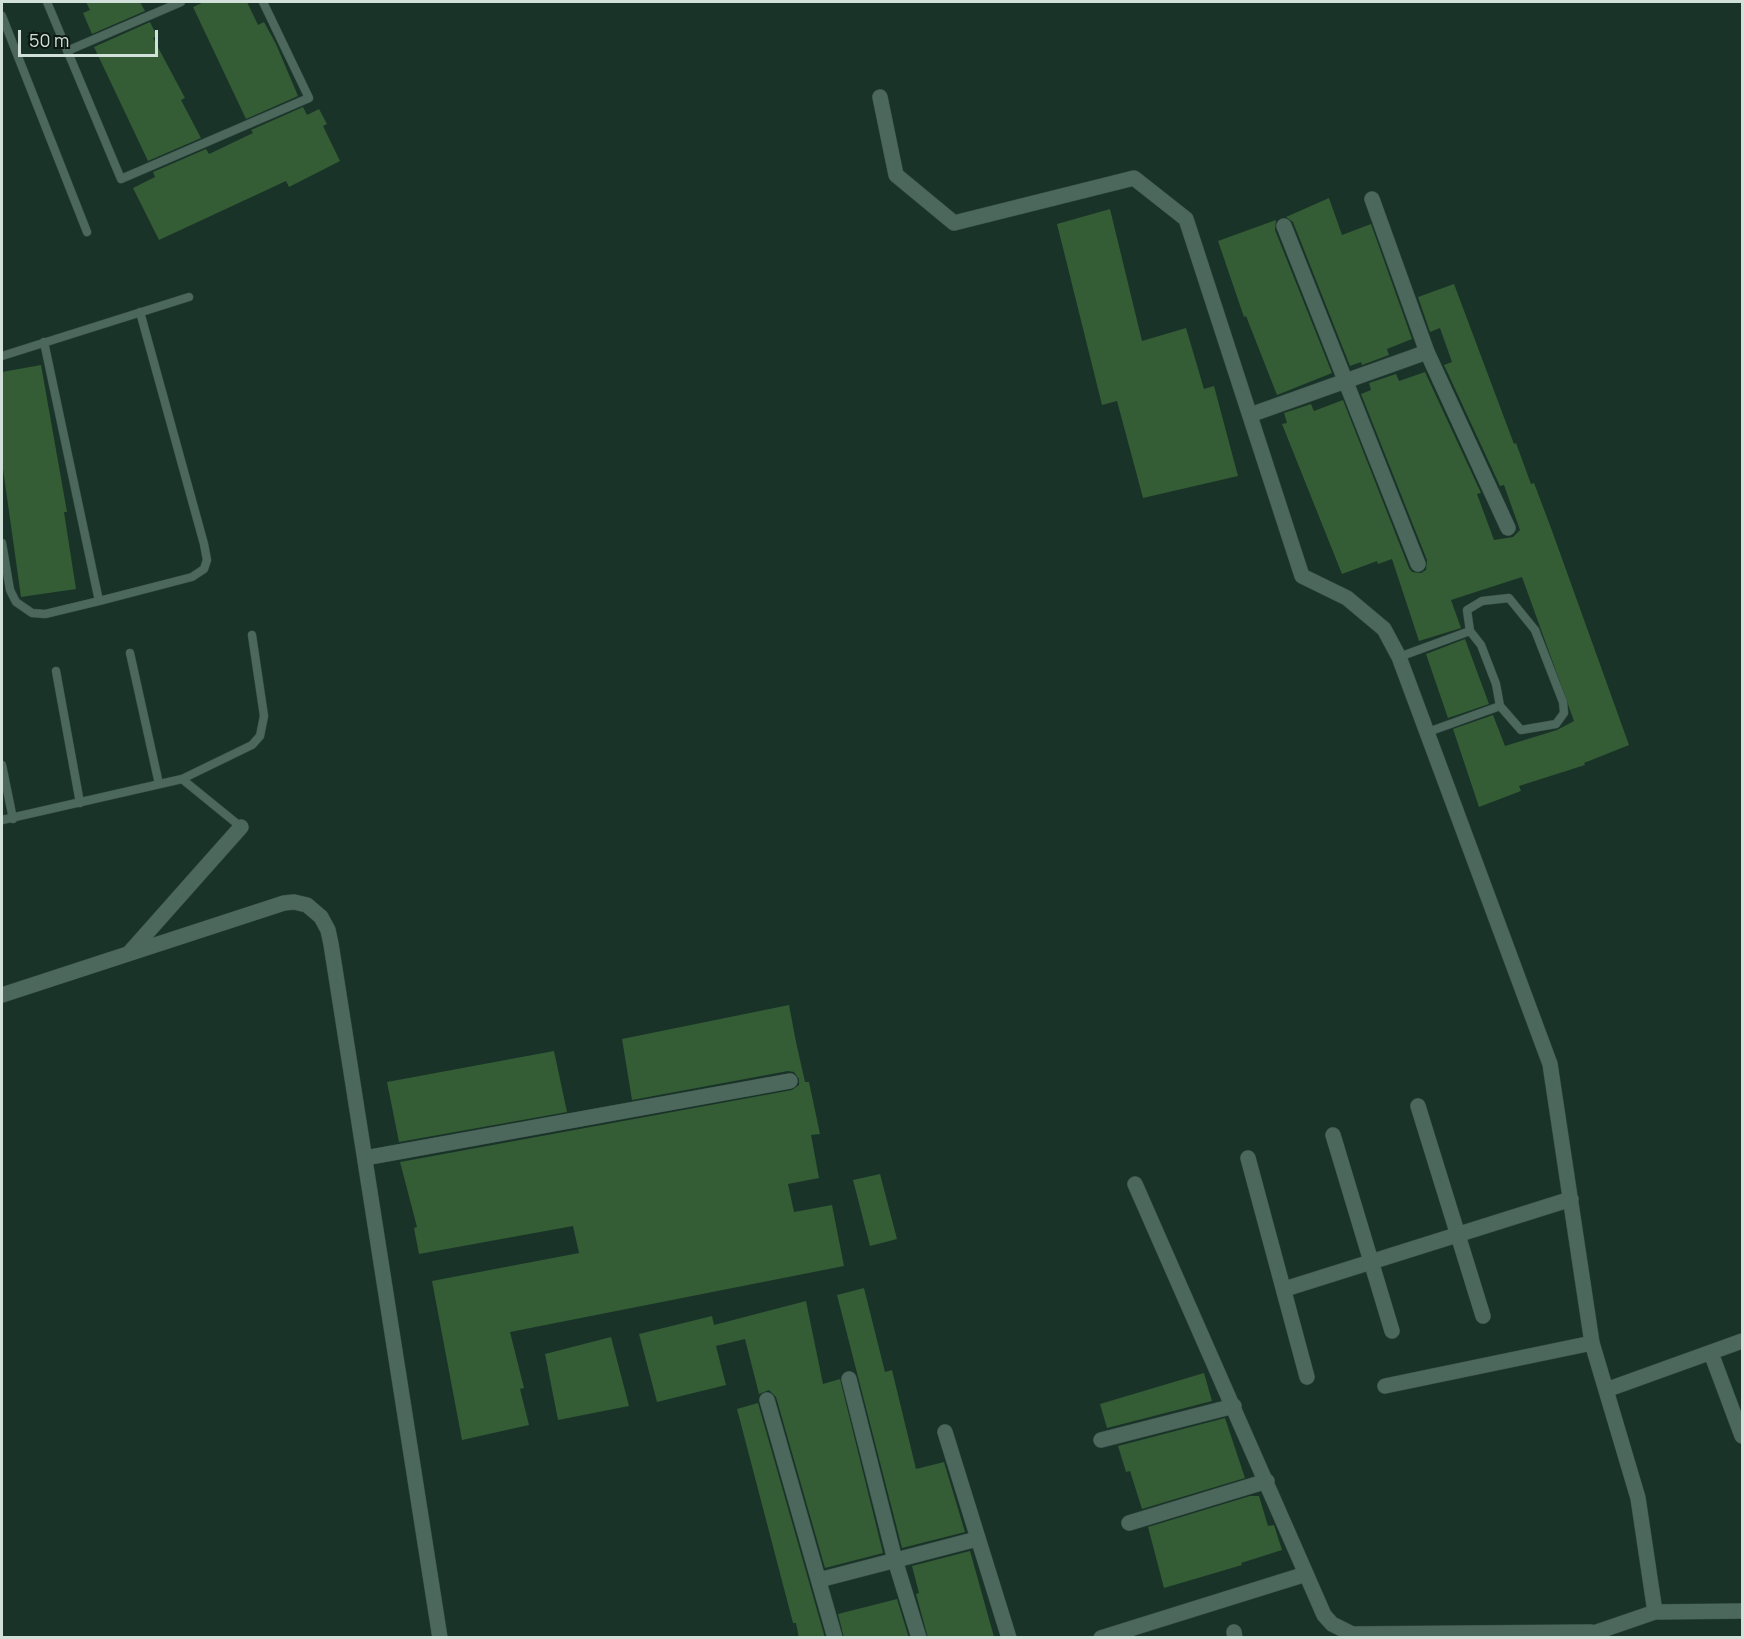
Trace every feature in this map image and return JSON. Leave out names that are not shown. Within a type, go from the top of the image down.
[{"type":"street","points":[[880,97],[896,175],[954,223],[1134,178],[1186,219],[1302,576],[1347,598],[1384,629],[1399,657],[1550,1064],[1592,1343],[1638,1498],[1655,1612]]},
{"type":"street","points":[[1372,199],[1427,352],[1508,528]]},
{"type":"street","points":[[1284,226],[1347,379],[1418,564]]},
{"type":"street","points":[[1250,415],[1427,352]]},
{"type":"street","points":[[129,953],[241,827]]},
{"type":"street","points":[[2,995],[284,903],[294,902],[307,905],[321,917],[328,930],[440,1638]]},
{"type":"street","points":[[365,1158],[790,1081]]},
{"type":"street","points":[[1418,1106],[1483,1316]]},
{"type":"street","points":[[1333,1135],[1392,1331]]},
{"type":"street","points":[[1248,1158],[1307,1377]]},
{"type":"street","points":[[1135,1184],[1306,1574],[1324,1614],[1332,1624],[1352,1634],[1586,1635],[1655,1612],[1743,1611]]},
{"type":"street","points":[[1285,1289],[1571,1200]]},
{"type":"street","points":[[1606,1390],[1743,1341]]},
{"type":"street","points":[[1385,1386],[1592,1343]]},
{"type":"street","points":[[1711,1353],[1743,1436]]},
{"type":"street","points":[[849,1379],[895,1560],[919,1638]]},
{"type":"street","points":[[767,1400],[835,1638]]},
{"type":"street","points":[[1101,1440],[1234,1406]]},
{"type":"street","points":[[945,1432],[1008,1638]]},
{"type":"street","points":[[1129,1523],[1267,1481]]},
{"type":"street","points":[[819,1581],[977,1539]]},
{"type":"street","points":[[1101,1638],[1306,1574]]},
{"type":"lane","points":[[47,2],[121,179],[309,98],[263,2]]},
{"type":"lane","points":[[67,51],[180,2]]},
{"type":"lane","points":[[2,15],[87,232]]},
{"type":"lane","points":[[2,356],[189,297]]},
{"type":"lane","points":[[2,543],[10,590],[16,602],[24,610],[45,614],[192,577],[204,569],[207,560],[140,312]]},
{"type":"lane","points":[[45,342],[99,601]]},
{"type":"lane","points":[[1509,598],[1535,630],[1563,702],[1564,712],[1557,724],[1521,730],[1500,706],[1496,684],[1481,645],[1470,631],[1467,610],[1482,601],[1509,598]]},
{"type":"lane","points":[[1399,657],[1470,631]]},
{"type":"lane","points":[[2,820],[183,779],[252,745],[260,736],[264,716],[252,635]]},
{"type":"lane","points":[[130,654],[159,784]]},
{"type":"lane","points":[[56,671],[80,803]]},
{"type":"lane","points":[[1428,732],[1500,706]]},
{"type":"lane","points":[[2,765],[13,819]]},
{"type":"lane","points":[[183,779],[241,827]]},
{"type":"building","points":[[86,2],[140,2],[145,11],[92,34],[83,13],[90,10]]},
{"type":"building","points":[[204,2],[247,2],[258,25],[264,22],[276,44],[298,96],[246,119],[193,7]]},
{"type":"building","points":[[150,22],[157,36],[153,38],[185,98],[181,100],[201,138],[148,161],[94,47]]},
{"type":"building","points":[[303,107],[307,115],[319,109],[327,124],[323,126],[340,161],[289,187],[286,181],[159,240],[133,188],[155,177],[153,172],[206,149],[209,154],[253,133],[251,130]]},
{"type":"building","points":[[1329,198],[1342,235],[1371,224],[1412,339],[1387,349],[1389,355],[1362,365],[1361,362],[1350,366],[1293,222],[1286,217]]},
{"type":"building","points":[[1110,209],[1142,341],[1186,328],[1204,389],[1214,386],[1238,476],[1143,498],[1117,401],[1102,405],[1057,224]]},
{"type":"building","points":[[1276,220],[1275,230],[1332,373],[1277,395],[1246,316],[1244,317],[1218,241]]},
{"type":"building","points":[[1454,284],[1514,444],[1516,443],[1531,484],[1534,483],[1629,745],[1584,763],[1585,765],[1519,786],[1521,791],[1479,807],[1453,729],[1493,715],[1505,746],[1557,730],[1574,721],[1522,577],[1451,600],[1461,628],[1419,641],[1392,559],[1378,564],[1377,561],[1342,574],[1282,424],[1287,423],[1284,413],[1311,404],[1314,411],[1343,400],[1409,568],[1412,572],[1421,573],[1426,570],[1427,560],[1361,394],[1371,390],[1369,383],[1396,374],[1399,381],[1425,372],[1481,493],[1477,494],[1494,540],[1513,537],[1520,530],[1504,485],[1500,486],[1444,365],[1452,362],[1440,328],[1430,332],[1418,297]]},
{"type":"building","points":[[41,365],[67,512],[64,512],[76,589],[21,597],[2,462],[2,372]]},
{"type":"building","points":[[1465,639],[1489,704],[1448,718],[1426,654]]},
{"type":"building","points":[[789,1005],[805,1082],[809,1082],[820,1134],[811,1135],[819,1178],[788,1184],[794,1212],[832,1205],[844,1266],[510,1332],[524,1388],[520,1389],[529,1425],[462,1440],[432,1281],[579,1253],[573,1226],[419,1254],[414,1228],[417,1227],[400,1162],[792,1090],[799,1085],[799,1079],[794,1072],[788,1071],[632,1100],[622,1039]]},
{"type":"building","points":[[554,1051],[567,1112],[399,1142],[387,1082]]},
{"type":"building","points":[[880,1174],[897,1239],[870,1246],[853,1180]]},
{"type":"building","points":[[864,1288],[885,1372],[892,1370],[916,1469],[944,1462],[965,1532],[902,1548],[837,1295]]},
{"type":"building","points":[[806,1301],[823,1384],[840,1379],[883,1553],[825,1568],[776,1397],[769,1390],[759,1394],[745,1339],[716,1346],[726,1385],[657,1402],[639,1334],[712,1316],[714,1325]]},
{"type":"building","points":[[611,1337],[629,1406],[558,1420],[545,1354]]},
{"type":"building","points":[[1204,1373],[1212,1401],[1107,1428],[1100,1404]]},
{"type":"building","points":[[758,1403],[825,1638],[799,1638],[796,1623],[793,1623],[737,1409]]},
{"type":"building","points":[[1225,1418],[1245,1478],[1142,1509],[1130,1471],[1126,1472],[1118,1446]]},
{"type":"building","points":[[1250,1496],[1259,1496],[1268,1526],[1274,1525],[1282,1550],[1241,1563],[1242,1565],[1164,1588],[1148,1527]]},
{"type":"building","points":[[970,1551],[994,1637],[928,1638],[916,1594],[919,1593],[912,1566]]},
{"type":"building","points":[[897,1599],[909,1638],[844,1638],[838,1614]]}]
